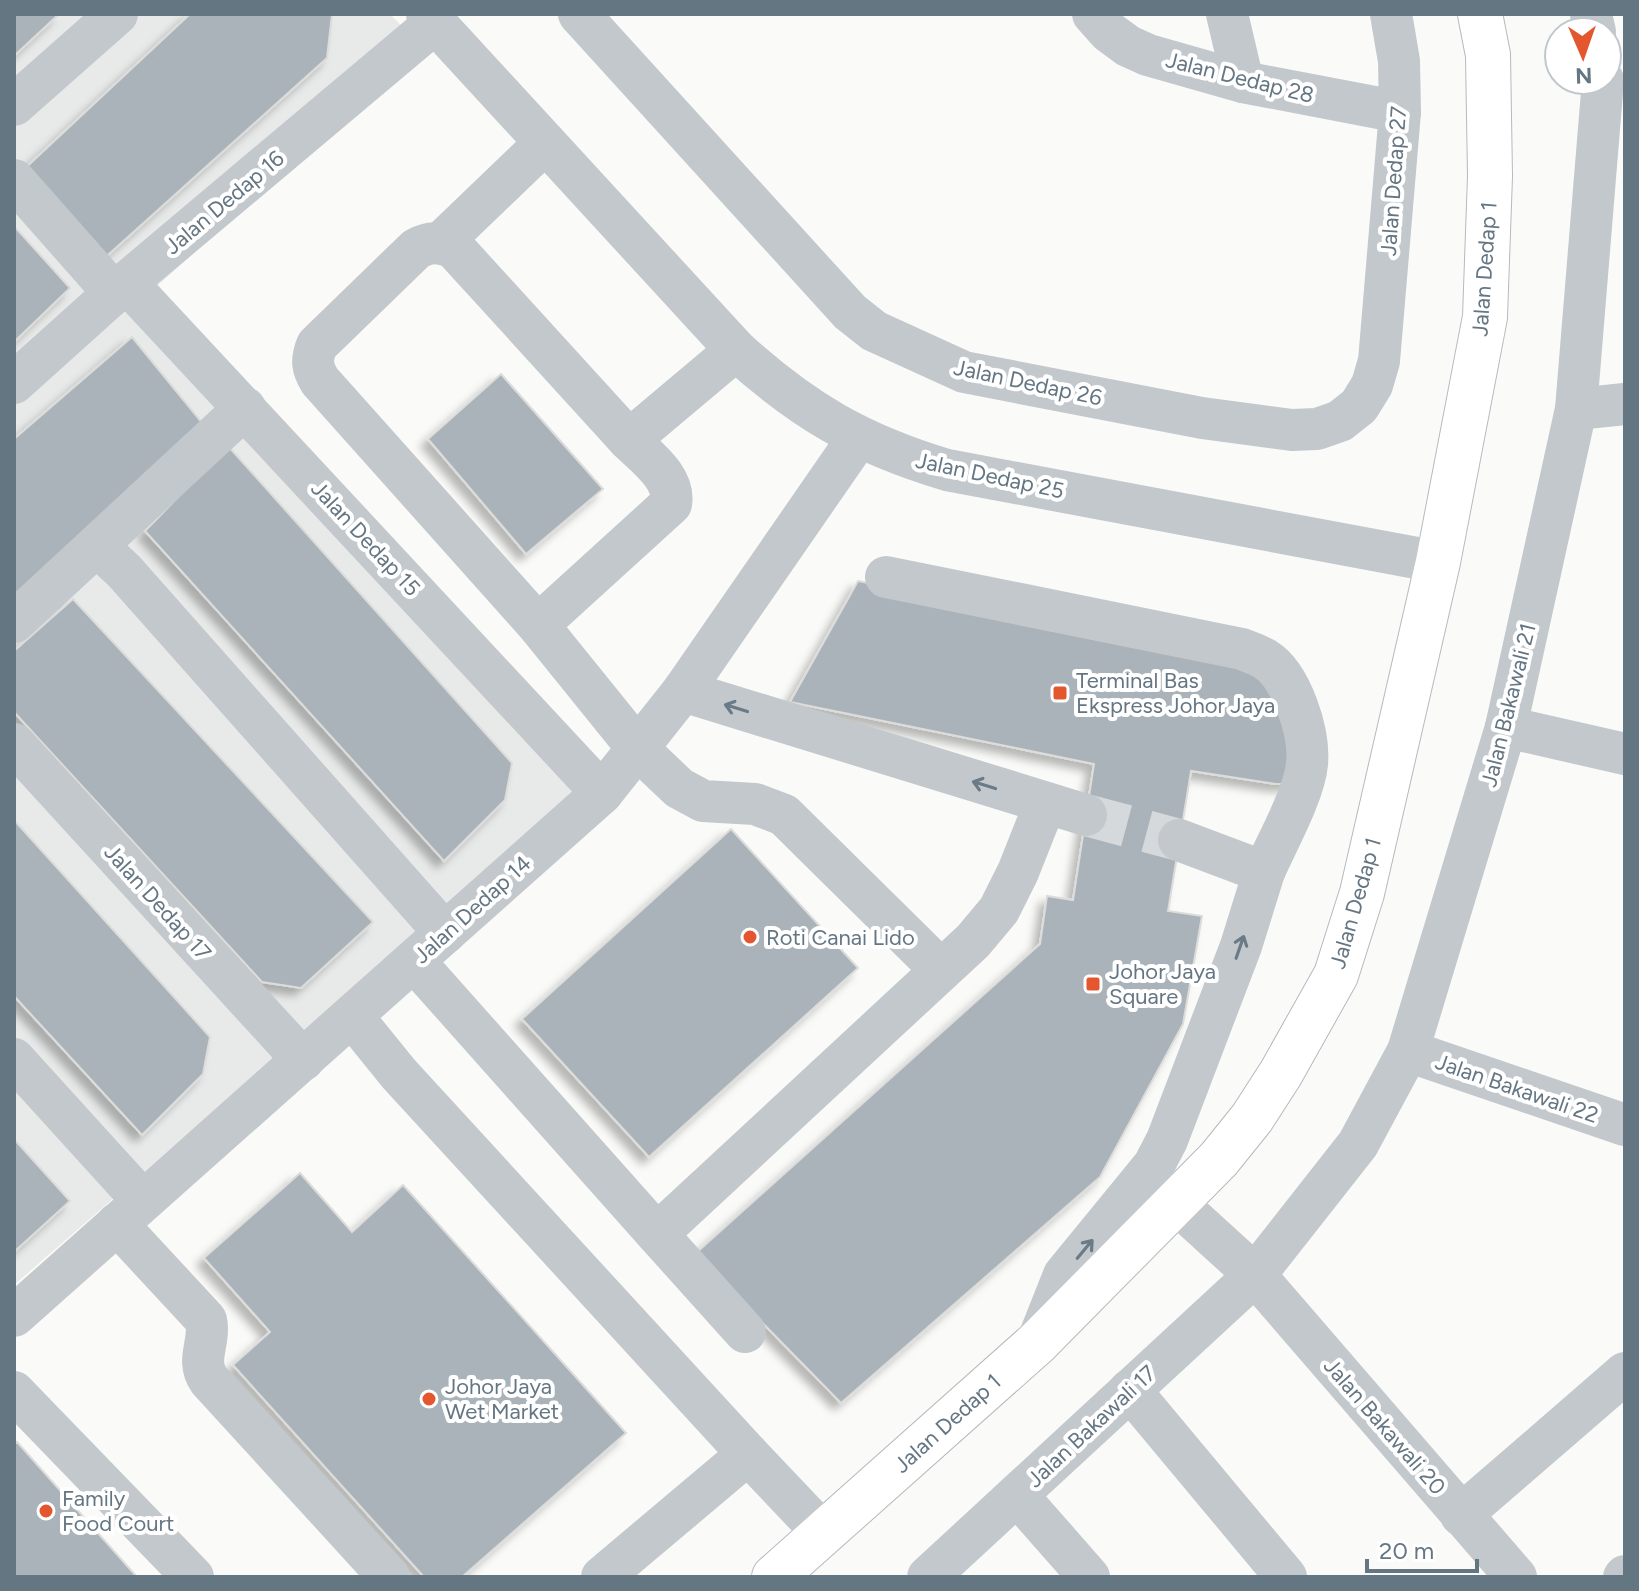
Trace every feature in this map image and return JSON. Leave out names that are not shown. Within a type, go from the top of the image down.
[{"type":"main road","name":"Jalan Dedap 1","points":[[774,1577],[1037,1343],[1219,1159],[1252,1118],[1281,1073],[1336,975],[1362,893],[1438,562],[1485,317],[1490,176],[1488,55],[1480,14]]},
{"type":"street","points":[[14,105],[117,14]]},
{"type":"street","name":"Jalan Dedap 26","points":[[579,14],[857,319],[874,331],[956,369],[1202,418],[1292,430],[1317,429],[1340,421],[1359,406],[1372,385],[1379,349]]},
{"type":"street","name":"Jalan Dedap 28","points":[[1093,14],[1109,32],[1128,46],[1148,55],[1243,82],[1400,112]]},
{"type":"street","points":[[1227,14],[1243,82]]},
{"type":"street","name":"Jalan Dedap 27","points":[[1379,349],[1400,112],[1399,61],[1391,14]]},
{"type":"street","name":"Jalan Dedap 25","points":[[431,19],[736,350],[775,385],[858,438],[903,457],[947,470],[1438,562]]},
{"type":"street","name":"Jalan Dedap 16","points":[[14,383],[431,19]]},
{"type":"street","name":"Jalan Bakawali 21","points":[[1255,1275],[1358,1144],[1408,1051],[1506,727],[1576,409],[1607,243],[1603,96]]},
{"type":"street","points":[[441,243],[545,143]]},
{"type":"street","name":"Jalan Dedap 15","points":[[14,180],[121,289],[245,408],[602,793]]},
{"type":"street","points":[[538,625],[671,504],[673,493],[668,480],[454,248],[441,243],[427,243],[416,249],[317,345],[312,356],[313,370],[538,625],[639,750],[691,796],[715,803],[755,804],[784,815],[941,970]]},
{"type":"street","points":[[629,440],[736,350]]},
{"type":"street","points":[[1576,409],[1625,404]]},
{"type":"street","points":[[14,622],[245,408]]},
{"type":"street","name":"Jalan Dedap 14","points":[[14,1316],[602,793],[683,691],[858,438]]},
{"type":"street","points":[[97,546],[124,571],[445,933]]},
{"type":"street","points":[[886,577],[1242,649],[1266,660],[1279,672],[1302,720],[1307,762],[1303,781],[1264,872],[1236,960],[1167,1140],[1146,1176],[1064,1275],[1037,1343]]},
{"type":"street","points":[[683,691],[1086,815]]},
{"type":"street","points":[[1506,727],[1625,754]]},
{"type":"street","name":"Jalan Dedap 17","points":[[14,744],[303,1060]]},
{"type":"street","points":[[657,1234],[973,941],[999,910],[1045,804]]},
{"type":"street","points":[[1179,840],[1264,872]]},
{"type":"street","points":[[414,961],[745,1332]]},
{"type":"street","points":[[352,1016],[399,1074],[823,1533]]},
{"type":"street","name":"Jalan Bakawali 22","points":[[1408,1051],[1625,1125]]},
{"type":"street","points":[[14,1059],[206,1320],[208,1329],[201,1363],[209,1380],[389,1577]]},
{"type":"street","name":"Jalan Bakawali 20","points":[[1176,1203],[1255,1275],[1516,1577]]},
{"type":"street","name":"Jalan Bakawali 17","points":[[928,1577],[1255,1275]]},
{"type":"street","points":[[1461,1515],[1625,1373]]},
{"type":"street","points":[[1130,1390],[1286,1577]]},
{"type":"street","points":[[14,1392],[193,1577]]},
{"type":"street","points":[[602,1577],[748,1454]]},
{"type":"street","points":[[1017,1495],[1089,1577]]},
{"type":"shaded area","points":[[14,14],[390,14],[422,47],[135,306],[582,790],[14,1285]]},
{"type":"building","points":[[14,14],[59,14],[14,56]]},
{"type":"building","points":[[190,14],[332,14],[327,58],[99,263],[19,174]]},
{"type":"building","points":[[14,226],[70,288],[14,342]]},
{"type":"building","points":[[132,337],[208,430],[14,602],[14,439]]},
{"type":"building","points":[[501,374],[603,489],[526,554],[428,439]]},
{"type":"building","points":[[228,446],[512,763],[505,800],[444,861],[145,531]]},
{"type":"building","name":"Johor Jaya Square","points":[[858,581],[1259,661],[1302,774],[1288,784],[1276,784],[1191,771],[1168,911],[1202,916],[1183,1024],[1100,1177],[841,1403],[695,1254],[1040,944],[1047,896],[1073,900],[1094,764],[790,702]]},
{"type":"building","points":[[73,599],[373,922],[301,988],[262,982],[14,712],[14,651]]},
{"type":"building","points":[[14,820],[210,1037],[203,1074],[142,1135],[14,996]]},
{"type":"building","points":[[731,829],[858,968],[649,1157],[522,1019]]},
{"type":"building","points":[[14,1139],[70,1201],[14,1252]]},
{"type":"building","name":"Johor Jaya Wet Market","points":[[300,1173],[352,1232],[403,1185],[626,1433],[462,1577],[424,1577],[233,1365],[270,1332],[204,1258]]},
{"type":"building","name":"Family Food Court","points":[[17,1442],[137,1577],[14,1577],[14,1445]]},
{"type":"tunnel","points":[[1086,815],[1179,840]]},
{"type":"place","name":"Terminal Bas Ekspress Johor Jaya","points":[[1060,693]]},
{"type":"place","name":"Roti Canai Lido","points":[[750,937]]},
{"type":"place","name":"Johor Jaya Square","points":[[1093,984]]},
{"type":"place","name":"Johor Jaya Wet Market","points":[[429,1399]]},
{"type":"place","name":"Family Food Court","points":[[46,1511]]}]
